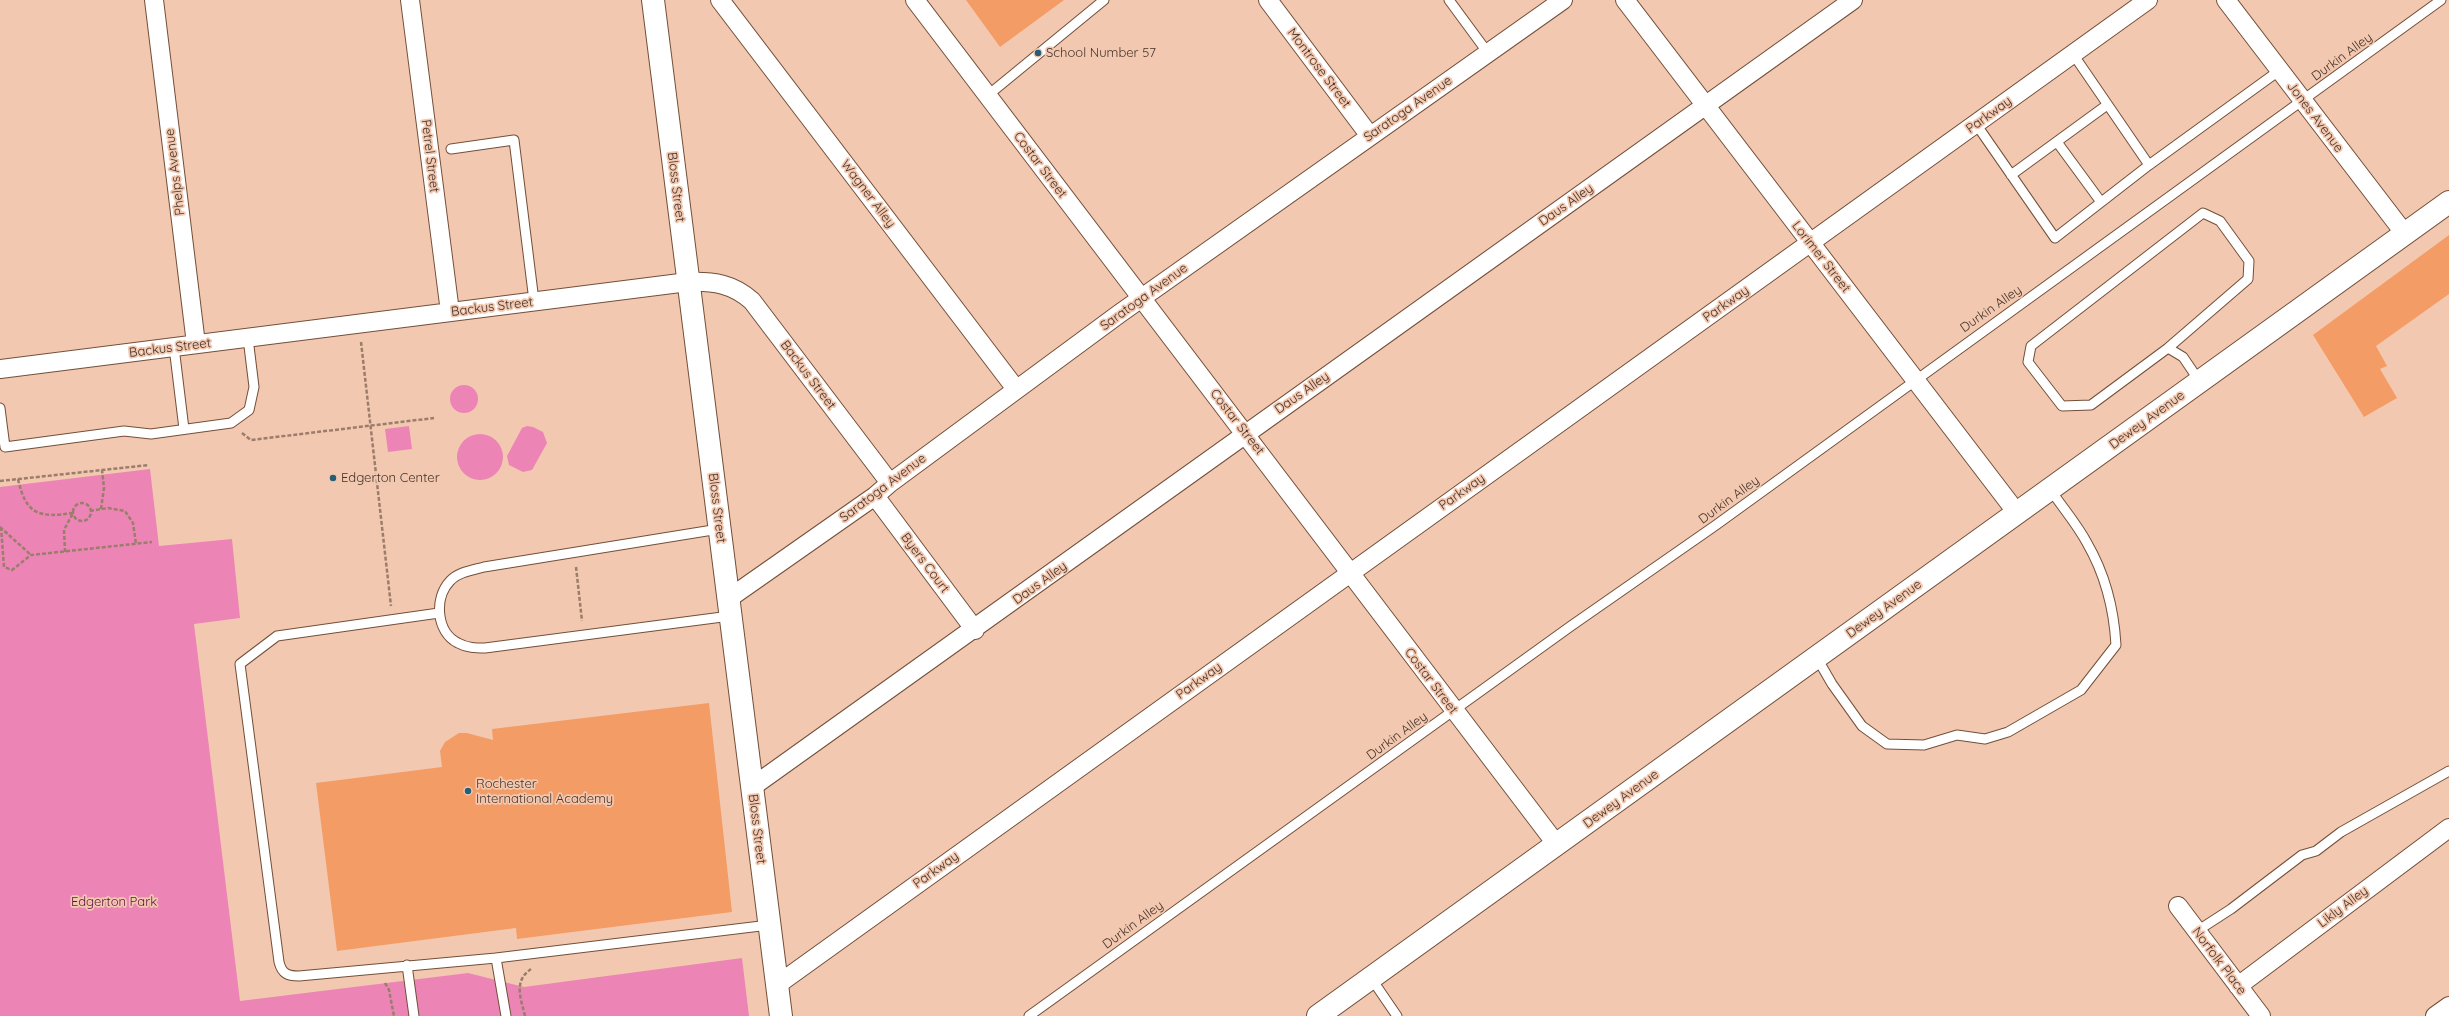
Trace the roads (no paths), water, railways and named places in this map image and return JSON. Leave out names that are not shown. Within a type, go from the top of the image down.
[{"type":"street","name":"Phelps Avenue","points":[[154,0],[196,344]]},
{"type":"street","name":"Petrel Street","points":[[410,0],[450,312]]},
{"type":"street","name":"Bloss Street","points":[[653,0],[781,1016]]},
{"type":"street","name":"Wagner Alley","points":[[720,0],[1016,389]]},
{"type":"street","name":"Costar Street","points":[[915,0],[1141,299],[1246,433],[1454,711],[1557,845]]},
{"type":"street","name":"Montrose Street","points":[[1268,0],[1370,136]]},
{"type":"street","name":"Saratoga Avenue","points":[[729,608],[890,483],[1016,389],[1563,0]]},
{"type":"street","name":"Lorimer Street","points":[[1625,0],[2017,513]]},
{"type":"street","name":"Daus Alley","points":[[752,787],[975,630],[1246,433],[1853,0]]},
{"type":"street","name":"Parkway","points":[[777,985],[2148,0]]},
{"type":"street","name":"Jones Avenue","points":[[2226,0],[2405,234]]},
{"type":"street","name":"Dewey Avenue","points":[[1318,1016],[2449,202]]},
{"type":"street","name":"Backus Street","points":[[0,369],[688,282],[723,284],[744,294],[752,301],[890,483]]},
{"type":"street","name":"Byers Court","points":[[875,496],[975,630]]},
{"type":"street","name":"Likly Alley","points":[[2238,986],[2449,828]]},
{"type":"street","name":"Norfolk Place","points":[[2178,906],[2261,1016]]},
{"type":"street","points":[[2435,1016],[2449,1006]]},
{"type":"lane","points":[[987,96],[1104,0]]},
{"type":"lane","points":[[1449,0],[1488,53]]},
{"type":"lane","name":"Durkin Alley","points":[[1029,1016],[1916,380],[2441,0]]},
{"type":"lane","points":[[2072,54],[2148,165]]},
{"type":"lane","points":[[1976,124],[2055,238],[2148,165],[2280,70]]},
{"type":"lane","points":[[2011,175],[2107,105]]},
{"type":"lane","points":[[451,149],[514,140],[534,301]]},
{"type":"lane","points":[[2056,142],[2101,202]]},
{"type":"lane","points":[[2204,213],[2220,221],[2249,261],[2248,278],[2168,348],[2091,405],[2062,406],[2028,362],[2031,346],[2204,213]]},
{"type":"lane","points":[[0,408],[5,447],[124,431],[151,434],[231,424],[249,410],[254,387],[248,338]]},
{"type":"lane","points":[[174,347],[184,429]]},
{"type":"lane","points":[[2168,348],[2183,357],[2200,382]]},
{"type":"lane","points":[[1817,658],[1832,684],[1862,726],[1887,744],[1924,745],[1957,735],[1985,739],[2008,732],[2081,690],[2116,645],[2114,619],[2106,587],[2087,543],[2050,490]]},
{"type":"lane","points":[[719,529],[484,567],[458,574],[450,581],[443,591],[439,614],[448,635],[457,643],[470,647],[485,648],[584,636],[729,608]]},
{"type":"lane","points":[[439,614],[278,636],[240,664],[278,962],[282,971],[289,976],[299,976],[407,964],[496,958],[769,925]]},
{"type":"lane","points":[[2197,931],[2226,913],[2302,855],[2316,851],[2341,832],[2449,771]]},
{"type":"lane","points":[[496,958],[506,1016]]},
{"type":"lane","points":[[407,964],[414,1016]]},
{"type":"lane","points":[[1371,978],[1397,1016]]},
{"type":"place","name":"School Number 57","points":[[1038,53]]},
{"type":"place","name":"Edgerton Center","points":[[333,478]]},
{"type":"place","name":"Rochester International Academy","points":[[468,791]]},
{"type":"park label","name":"Edgerton Park","points":[[114,902]]}]
